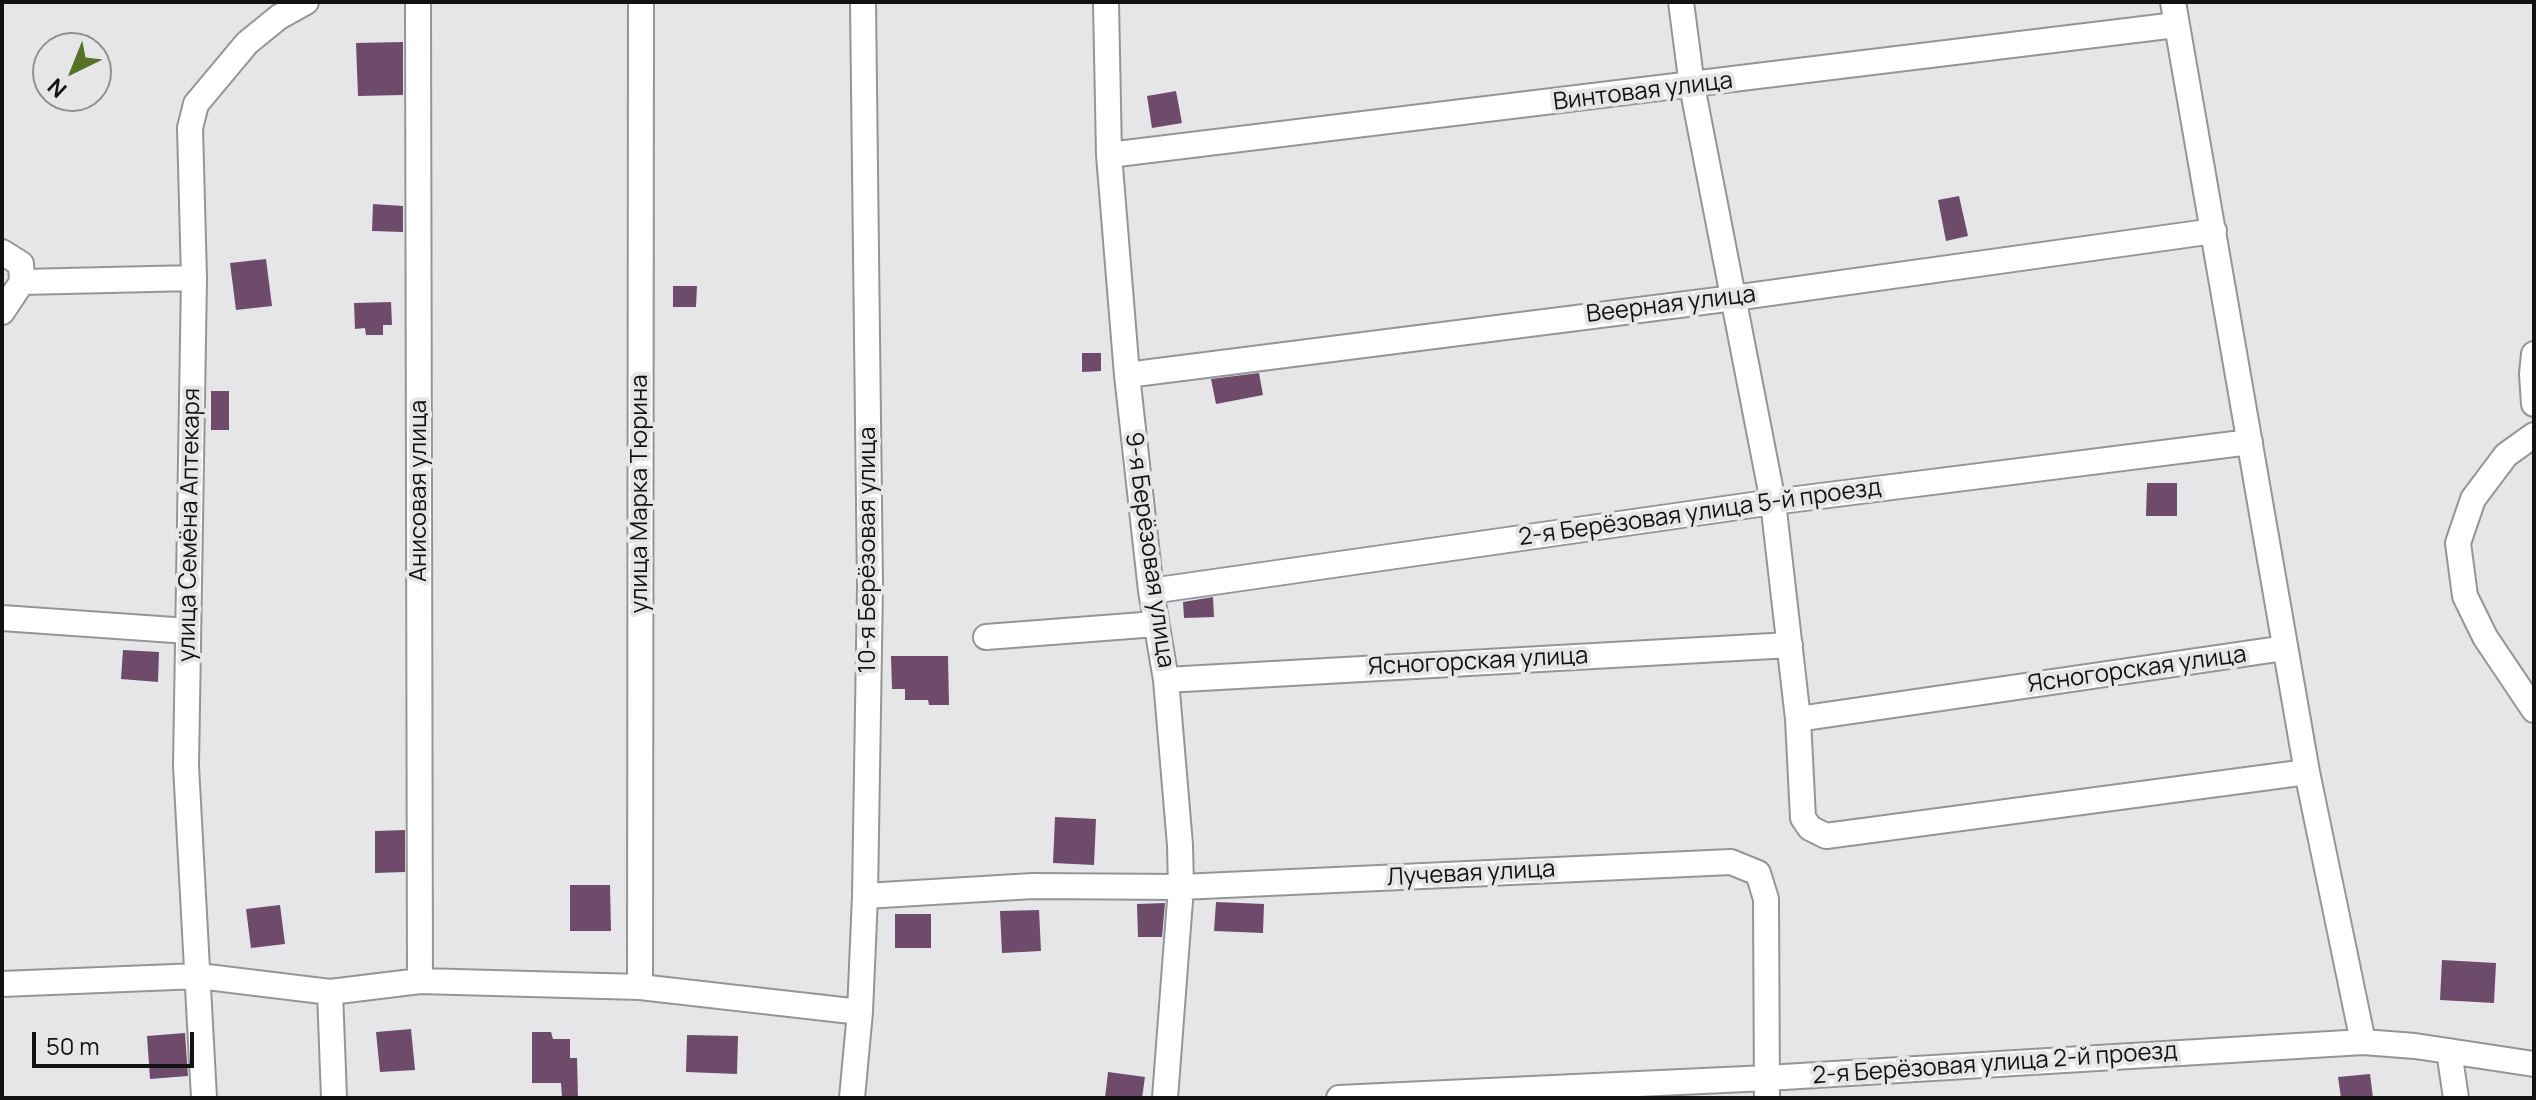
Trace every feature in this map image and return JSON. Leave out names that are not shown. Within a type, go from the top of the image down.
[{"type":"street","name":"улица Семёна Аптекаря","points":[[204,1098],[186,766],[194,278],[189,140],[196,104],[219,73],[247,43],[279,17],[306,2]]},
{"type":"street","name":"Анисовая улица","points":[[418,2],[420,981]]},
{"type":"street","name":"улица Марка Тюрина","points":[[640,987],[641,2]]},
{"type":"street","name":"10-я Берёзовая улица","points":[[852,1098],[860,1012],[865,896],[870,586],[863,2]]},
{"type":"street","name":"9-я Берёзовая улица","points":[[1106,2],[1109,155],[1127,375],[1151,591],[1166,680],[1181,887],[1165,1098]]},
{"type":"street","points":[[1681,2],[1692,86],[1773,502],[1798,719],[1803,818],[1810,828],[1826,836],[2307,772]]},
{"type":"street","points":[[2174,13],[2307,772],[2363,1042]]},
{"type":"street","name":"Винтовая улица","points":[[1109,155],[1692,86],[2174,13]]},
{"type":"street","name":"Веерная улица","points":[[1127,375],[1734,298],[2214,231]]},
{"type":"street","points":[[2,252],[21,264],[22,282],[2,312]]},
{"type":"street","points":[[22,282],[194,278]]},
{"type":"street","points":[[2534,354],[2534,404]]},
{"type":"street","points":[[2534,435],[2506,455],[2473,499],[2458,543],[2465,596],[2485,637],[2534,710]]},
{"type":"street","name":"2-я Берёзовая улица 5-й проезд","points":[[1151,591],[1773,502],[2250,442]]},
{"type":"street","points":[[2,618],[188,631]]},
{"type":"street","points":[[986,637],[1156,624]]},
{"type":"street","name":"Ясногорская улица","points":[[1166,680],[1790,645]]},
{"type":"street","name":"Ясногорская улица","points":[[1798,719],[2285,648]]},
{"type":"street","name":"Лучевая улица","points":[[865,896],[1033,886],[1181,887],[1731,862],[1758,873],[1766,899],[1767,1088]]},
{"type":"street","points":[[2,984],[199,976],[330,992],[420,981],[640,987],[860,1012]]},
{"type":"street","points":[[330,992],[334,1098]]},
{"type":"street","name":"2-я Берёзовая улица 2-й проезд","points":[[1339,1098],[1767,1088],[2363,1042],[2534,1064]]},
{"type":"street","points":[[2449,1051],[2456,1098]]},
{"type":"building","points":[[403,42],[403,95],[358,96],[356,43]]},
{"type":"building","points":[[1176,91],[1182,123],[1152,128],[1147,96]]},
{"type":"building","points":[[1959,196],[1968,236],[1946,241],[1938,200]]},
{"type":"building","points":[[373,204],[403,206],[403,232],[372,231]]},
{"type":"building","points":[[266,259],[272,306],[236,310],[230,263]]},
{"type":"building","points":[[673,286],[697,286],[696,307],[673,307]]},
{"type":"building","points":[[391,302],[392,325],[383,325],[383,335],[366,335],[365,328],[355,329],[354,303]]},
{"type":"building","points":[[1082,353],[1101,353],[1101,371],[1082,372]]},
{"type":"building","points":[[1259,373],[1263,395],[1216,404],[1211,379]]},
{"type":"building","points":[[211,391],[229,391],[229,430],[211,430]]},
{"type":"building","points":[[2147,483],[2177,483],[2177,516],[2146,516]]},
{"type":"building","points":[[1213,597],[1214,617],[1184,618],[1183,602]]},
{"type":"building","points":[[123,650],[159,652],[158,682],[121,679]]},
{"type":"building","points":[[891,656],[948,656],[949,705],[929,705],[928,700],[905,700],[905,689],[892,689]]},
{"type":"building","points":[[1055,817],[1096,819],[1094,865],[1053,863]]},
{"type":"building","points":[[405,830],[405,872],[375,873],[375,831]]},
{"type":"building","points":[[570,885],[610,885],[611,931],[570,931]]},
{"type":"building","points":[[1216,902],[1264,904],[1263,933],[1214,931]]},
{"type":"building","points":[[1165,903],[1162,937],[1138,937],[1137,904]]},
{"type":"building","points":[[280,905],[285,944],[251,948],[246,909]]},
{"type":"building","points":[[1039,910],[1041,951],[1002,953],[1000,911]]},
{"type":"building","points":[[895,914],[931,914],[931,948],[895,948]]},
{"type":"building","points":[[2442,960],[2496,963],[2494,1003],[2440,1000]]},
{"type":"building","points":[[411,1029],[415,1070],[380,1072],[376,1032]]},
{"type":"building","points":[[532,1032],[551,1032],[553,1039],[570,1039],[570,1058],[577,1058],[578,1098],[562,1098],[561,1083],[532,1083]]},
{"type":"building","points":[[185,1033],[188,1076],[150,1079],[147,1036]]},
{"type":"building","points":[[687,1035],[738,1036],[737,1074],[686,1072]]},
{"type":"building","points":[[1108,1072],[1145,1077],[1142,1098],[1105,1098]]},
{"type":"building","points":[[2370,1074],[2373,1098],[2341,1098],[2338,1077]]}]
